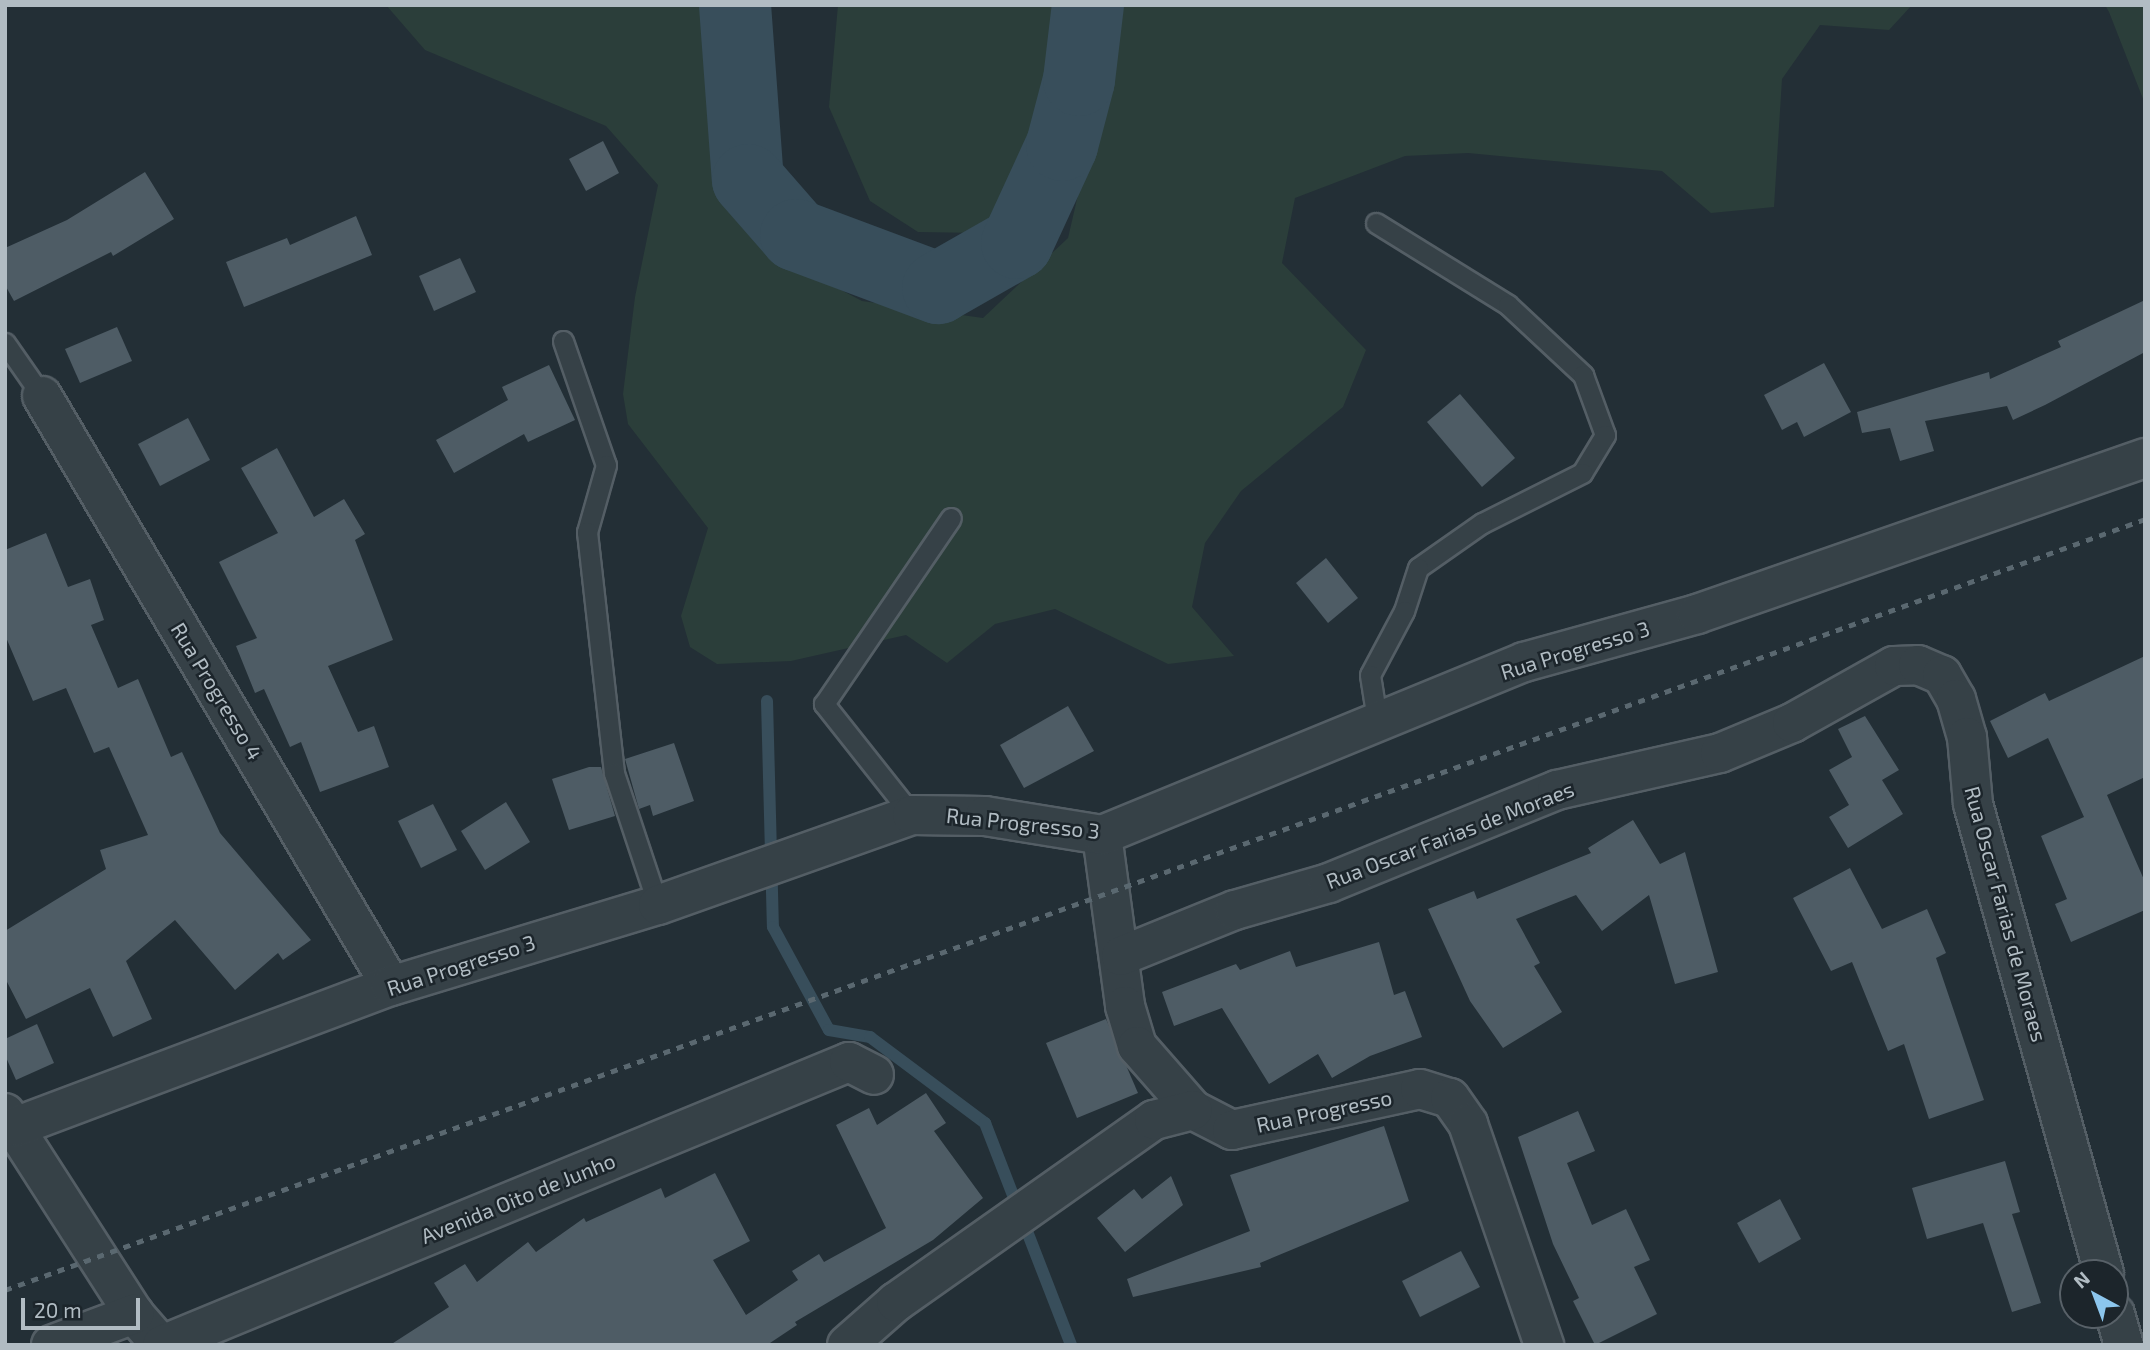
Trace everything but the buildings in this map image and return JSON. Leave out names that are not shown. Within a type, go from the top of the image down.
[{"type":"street","name":"Rua Progresso 4","points":[[42,396],[391,986]]},
{"type":"street","name":"Rua Progresso 3","points":[[10,1120],[391,986],[657,905],[912,815],[985,816],[1102,835],[1377,719],[1524,662],[1697,614],[2145,457]]},
{"type":"street","name":"Rua Oscar Farias de Moraes","points":[[1121,956],[1235,910],[1329,883],[1557,790],[1720,753],[1792,723],[1894,666],[1918,665],[1942,675],[1956,699],[1967,737],[1973,804],[2100,1259]]},
{"type":"street","name":"Rua Progresso","points":[[1102,835],[1121,956],[1125,1006],[1137,1046],[1193,1110],[1232,1130],[1420,1090],[1450,1098],[1468,1124],[1544,1345]]},
{"type":"street","name":"Avenida Oito de Junho","points":[[161,1345],[849,1062],[874,1075]]},
{"type":"street","points":[[847,1345],[896,1301],[1154,1121],[1193,1110]]},
{"type":"street","points":[[10,1120],[134,1314],[161,1345]]},
{"type":"street","points":[[51,1345],[134,1314]]},
{"type":"lane","points":[[1376,223],[1508,305],[1583,375],[1605,435],[1581,473],[1482,523],[1418,568],[1404,611],[1370,675],[1377,719]]},
{"type":"lane","points":[[563,341],[606,465],[587,532],[614,774],[657,905]]},
{"type":"lane","points":[[5,343],[42,396]]},
{"type":"lane","points":[[912,815],[824,704],[951,518]]},
{"type":"green space","points":[[386,5],[729,5],[724,114],[748,207],[809,273],[862,301],[983,318],[1068,238],[1122,5],[1912,5],[1889,30],[1820,25],[1782,79],[1774,207],[1711,213],[1662,171],[1468,153],[1405,156],[1295,198],[1282,263],[1366,350],[1343,407],[1241,491],[1205,543],[1192,607],[1234,656],[1168,664],[1055,609],[995,624],[947,663],[906,635],[791,661],[717,664],[690,647],[681,616],[708,528],[628,424],[623,394],[635,297],[658,185],[606,126],[425,50]]},
{"type":"green space","points":[[838,5],[1070,5],[1069,26],[1037,121],[1001,211],[980,233],[918,232],[870,201],[829,107]]},
{"type":"green space","points":[[2105,5],[2145,5],[2145,104],[2109,12]]},
{"type":"waterway","points":[[735,5],[748,180],[796,235],[938,288],[1017,243],[1062,145],[1079,80],[1088,5]]},
{"type":"waterway","points":[[767,701],[773,927],[829,1030],[870,1037],[985,1123],[1071,1345]]},
{"type":"railway","points":[[5,1290],[2145,519]]}]
